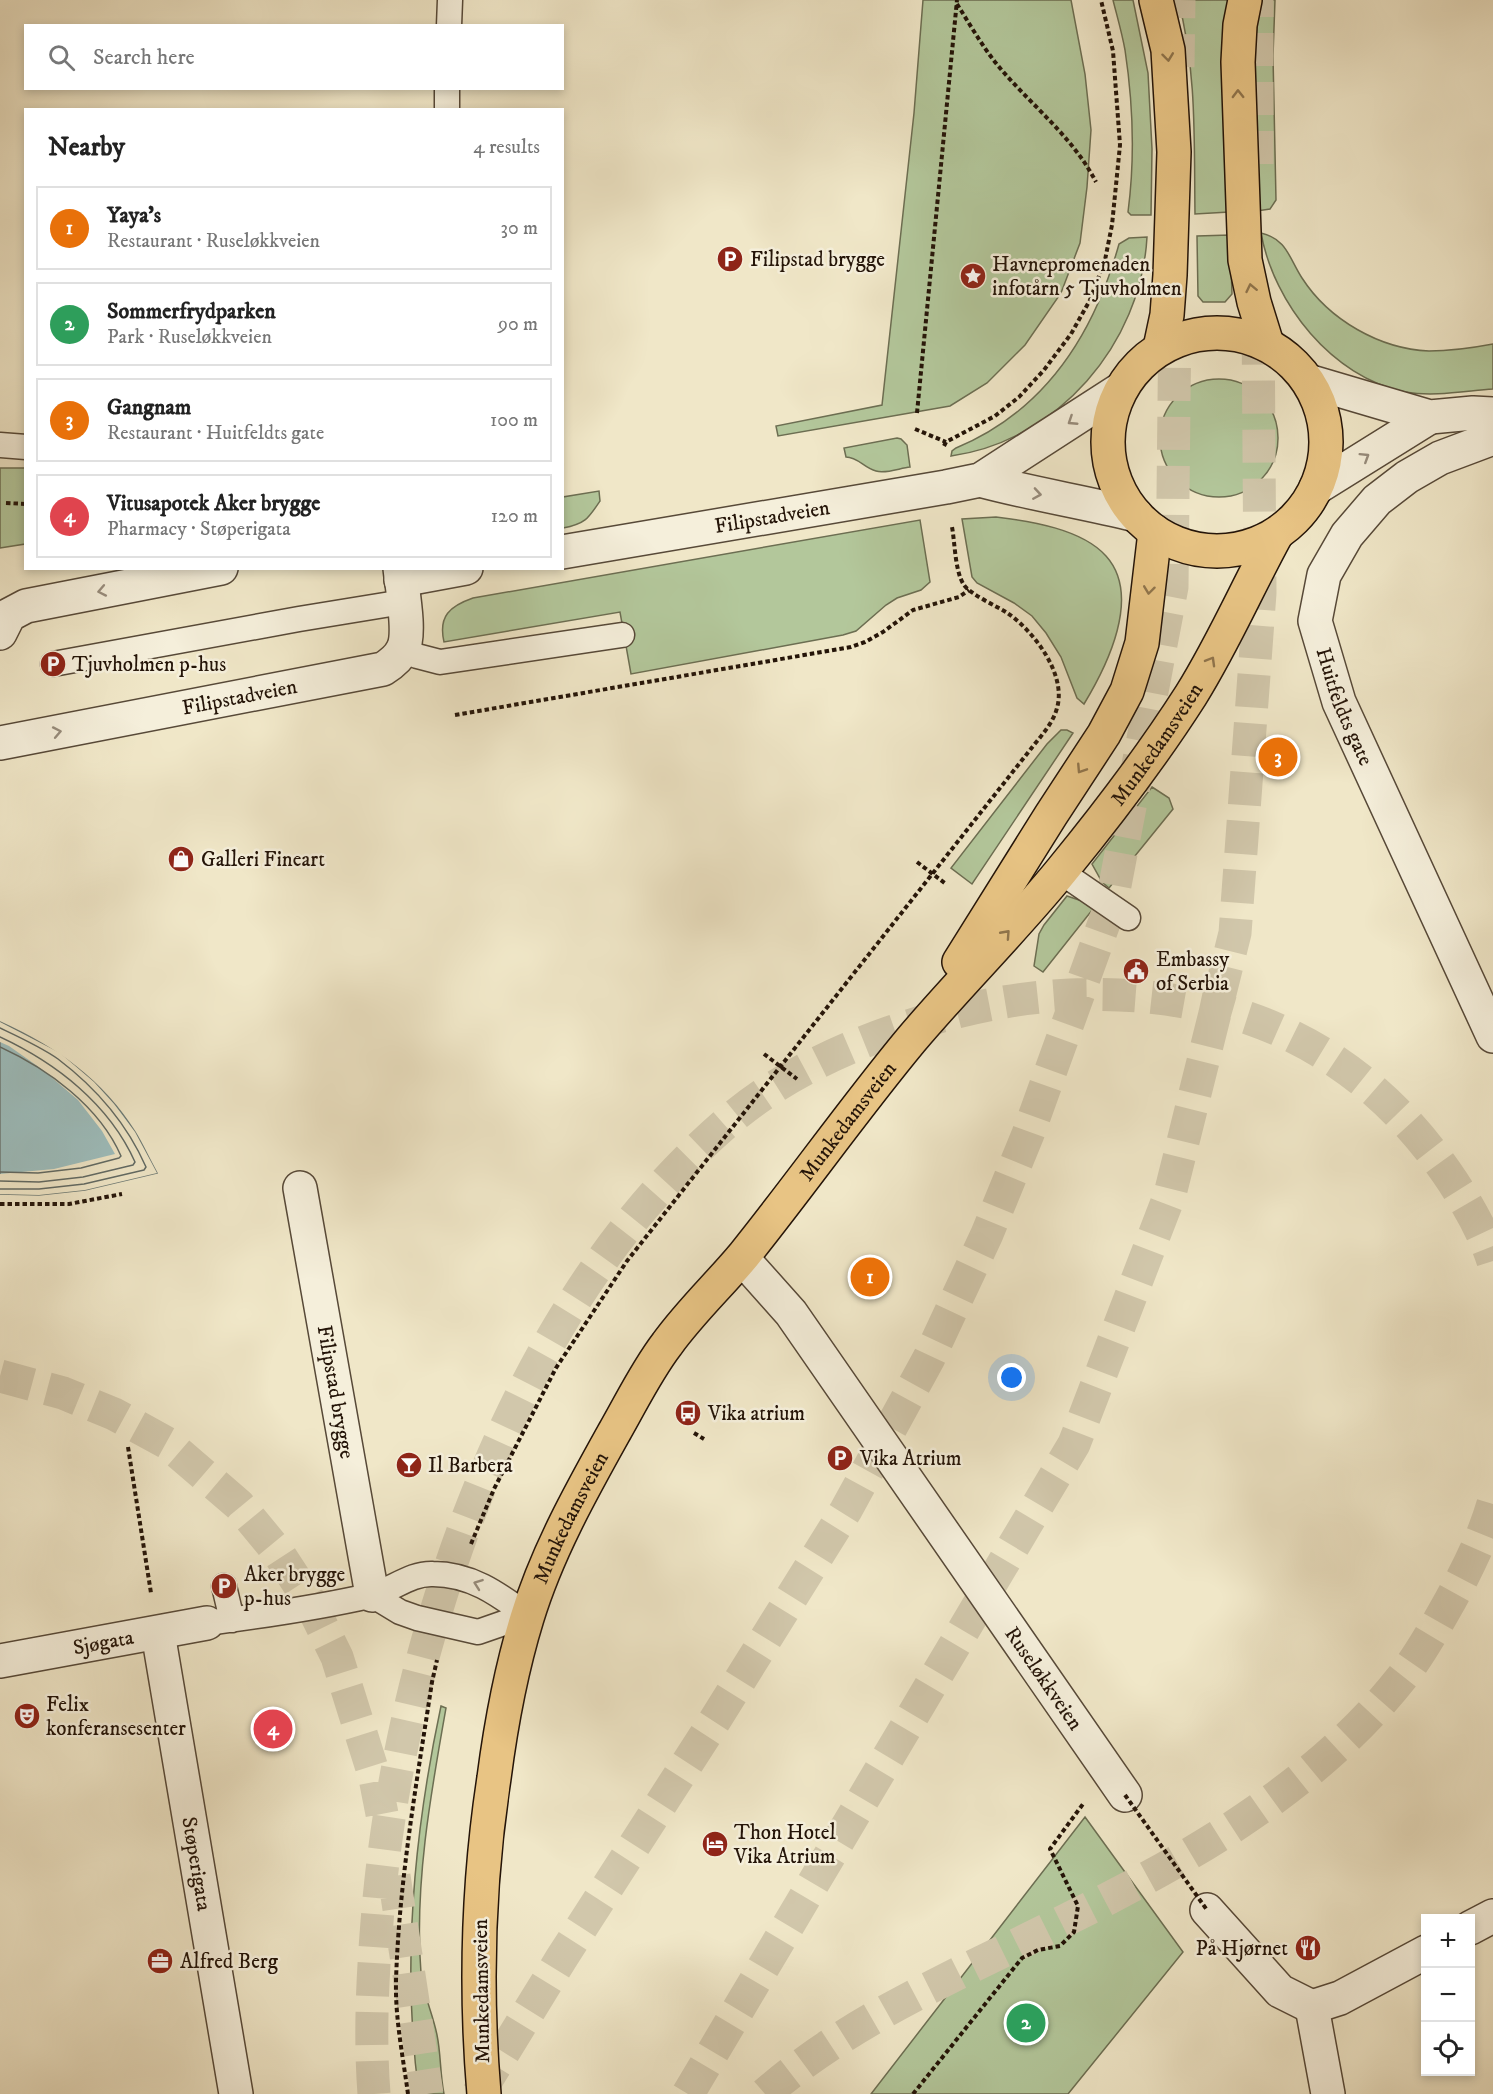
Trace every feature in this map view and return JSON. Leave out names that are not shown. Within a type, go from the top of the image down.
[{"type":"highway","points":[[1155,0],[1168,50],[1174,152],[1170,275],[1167,315],[1160,348]]},
{"type":"highway","points":[[1245,0],[1240,25],[1238,62],[1245,260],[1254,302],[1267,344]]},
{"type":"highway","points":[[1232,333],[1267,344],[1290,360],[1308,381],[1318,400],[1326,445],[1323,467],[1316,488],[1299,514],[1275,535],[1252,546],[1202,550],[1177,544],[1145,523],[1120,493],[1111,468],[1108,441],[1111,414],[1121,389],[1138,366],[1160,348],[1195,334],[1232,333]]},
{"type":"highway","name":"Munkedamsveien","points":[[911,1040],[1104,734],[1127,691],[1142,643],[1145,523]]},
{"type":"highway","name":"Munkedamsveien","points":[[484,2094],[479,2036],[478,1981],[484,1839],[507,1693],[527,1615],[550,1556],[581,1491],[666,1344],[741,1257],[911,1040],[1061,872],[1115,802],[1190,696],[1223,639],[1275,535]]},
{"type":"street","points":[[1308,381],[1430,417],[1473,412],[1493,414]]},
{"type":"street","name":"Filipstadveien","points":[[564,552],[980,480],[1121,389]]},
{"type":"street","points":[[1316,488],[1430,417]]},
{"type":"street","name":"Huitfeldts gate","points":[[1493,438],[1440,458],[1407,477],[1377,500],[1347,535],[1324,575],[1315,621],[1339,702],[1493,1036]]},
{"type":"street","name":"Filipstadveien","points":[[980,480],[1026,492],[1078,501],[1145,523]]},
{"type":"street","points":[[0,633],[9,615],[26,606],[211,570]]},
{"type":"street","points":[[404,649],[407,634],[401,583],[457,570]]},
{"type":"street","name":"Filipstadveien","points":[[0,743],[383,669],[404,649]]},
{"type":"street","name":"Filipstad brygge","points":[[300,1188],[372,1595]]},
{"type":"street","name":"Ruseløkkveien","points":[[741,1257],[791,1313],[1125,1795]]},
{"type":"street","name":"Sjøgata","points":[[0,1661],[219,1622]]},
{"type":"street","name":"Støperigata","points":[[158,1632],[236,2094]]},
{"type":"street","points":[[1207,1910],[1280,1991],[1312,2007],[1340,1998],[1421,1954]]},
{"type":"street","points":[[1475,1925],[1493,1916]]},
{"type":"street","points":[[1312,2007],[1328,2094]]},
{"type":"lane","points":[[449,24],[450,0]]},
{"type":"lane","points":[[447,90],[447,108]]},
{"type":"lane","points":[[0,446],[24,447]]},
{"type":"lane","points":[[53,664],[299,619],[401,583]]},
{"type":"lane","points":[[404,649],[417,656],[440,662],[622,635]]},
{"type":"lane","points":[[1061,872],[1128,918]]},
{"type":"lane","points":[[224,1586],[219,1622],[372,1595],[413,1576],[433,1574],[458,1577],[492,1589],[527,1615]]},
{"type":"lane","points":[[372,1595],[400,1612],[417,1618],[477,1632],[527,1615]]},
{"type":"path","points":[[941,450],[946,442],[995,416],[1019,398],[1044,370],[1071,334],[1090,300],[1105,260],[1112,225],[1120,145],[1113,51],[1101,0]]},
{"type":"path","points":[[956,2],[995,62],[1055,127],[1089,168],[1096,182]]},
{"type":"path","points":[[917,413],[956,2]]},
{"type":"path","points":[[915,429],[946,442]]},
{"type":"path","points":[[6,503],[24,504]]},
{"type":"path","points":[[455,716],[851,647],[865,642],[913,610],[959,597],[969,590],[960,576],[951,519]]},
{"type":"path","points":[[917,862],[946,884]]},
{"type":"path","points":[[764,1054],[797,1079]]},
{"type":"path","points":[[0,1204],[69,1204],[122,1194]]},
{"type":"path","points":[[694,1433],[704,1439]]},
{"type":"path","points":[[128,1447],[158,1632]]},
{"type":"path","points":[[1125,1795],[1207,1910]]},
{"type":"path","points":[[913,2094],[1022,1958],[1038,1950],[1060,1946],[1074,1932],[1078,1906],[1050,1849],[1085,1800]]},
{"type":"green space","points":[[923,0],[1071,0],[1085,74],[1091,130],[1080,243],[1061,293],[1025,345],[987,383],[950,406],[778,436],[776,426],[882,405],[914,113]]},
{"type":"green space","points":[[1113,0],[1133,0],[1148,73],[1152,149],[1151,215],[1131,215],[1128,212],[1132,172],[1130,90],[1125,50]]},
{"type":"green space","points":[[1178,0],[1231,0],[1229,212],[1195,214],[1194,133],[1189,53]]},
{"type":"green space","points":[[1260,0],[1275,0],[1273,56],[1276,200],[1270,209],[1257,211],[1254,79]]},
{"type":"green space","points":[[1261,233],[1277,240],[1282,245],[1313,293],[1326,307],[1357,330],[1392,345],[1429,351],[1493,344],[1493,389],[1438,394],[1405,392],[1378,384],[1354,371],[1310,334],[1293,311],[1268,260]]},
{"type":"green space","points":[[1230,235],[1232,294],[1225,302],[1203,302],[1198,296],[1197,236]]},
{"type":"green space","points":[[1147,237],[1141,277],[1129,314],[1111,349],[1087,381],[1058,408],[1026,430],[990,447],[951,456],[952,451],[956,448],[988,432],[1016,413],[1040,391],[1062,366],[1096,309],[1119,244],[1129,238]]},
{"type":"green space","points":[[1219,379],[1242,383],[1261,396],[1274,415],[1278,438],[1274,461],[1261,480],[1242,493],[1219,497],[1196,493],[1177,480],[1164,461],[1160,438],[1164,415],[1177,396],[1196,383]]},
{"type":"green space","points":[[897,438],[907,445],[910,467],[880,472],[846,457],[844,448]]},
{"type":"green space","points":[[0,468],[24,468],[24,544],[0,548]]},
{"type":"green space","points":[[599,491],[600,501],[589,516],[581,522],[564,528],[564,497]]},
{"type":"green space","points":[[996,517],[1039,524],[1070,533],[1096,547],[1106,556],[1116,572],[1121,591],[1121,610],[1117,631],[1111,651],[1084,704],[1077,698],[1061,657],[1032,616],[1014,603],[977,583],[972,577],[962,519]]},
{"type":"green space","points":[[920,520],[930,582],[921,590],[897,598],[856,631],[843,635],[631,674],[620,612],[444,642],[444,619],[452,609],[473,598]]},
{"type":"green space","points":[[1061,730],[1073,733],[972,884],[951,868],[1047,744]]},
{"type":"green space","points":[[1152,787],[1169,798],[1173,809],[1109,888],[1102,882],[1092,864]]},
{"type":"green space","points":[[1067,896],[1088,903],[1093,909],[1043,972],[1034,966],[1039,934]]},
{"type":"green space","points":[[441,1706],[446,1708],[425,1839],[419,1940],[422,1981],[437,2035],[444,2094],[419,2094],[411,1996],[413,1899],[417,1850]]},
{"type":"green space","points":[[1085,1817],[1183,1952],[1068,2094],[871,2094]]},
{"type":"water","points":[[0,1022],[40,1042],[92,1080],[122,1113],[157,1173],[85,1190],[39,1195],[0,1194]]},
{"type":"pier","points":[[0,1022],[60,1053],[94,1082],[135,1132],[157,1173],[85,1190],[39,1195],[0,1194],[0,1174],[54,1169],[115,1154],[102,1131],[78,1100],[43,1070],[0,1042]]},
{"type":"tunnel","points":[[1178,67],[1179,0]]},
{"type":"tunnel","points":[[1257,0],[1257,164]]},
{"type":"tunnel","points":[[478,2094],[846,1510],[929,1358],[987,1234],[1028,1134],[1112,901],[1172,587],[1175,311]]},
{"type":"tunnel","points":[[688,2094],[1074,1444],[1170,1194],[1235,933],[1260,593],[1258,312]]},
{"type":"tunnel","points":[[374,2094],[373,1975],[387,1829],[406,1724],[419,1673],[433,1621],[467,1520],[515,1408],[543,1354],[574,1302],[608,1252],[646,1204],[687,1160],[754,1101],[803,1071],[855,1046],[908,1026],[973,1008],[1052,996],[1092,994],[1171,1000],[1210,1007],[1248,1018],[1310,1045],[1364,1082],[1389,1104],[1412,1128],[1453,1182],[1476,1220],[1493,1261]]},
{"type":"tunnel","points":[[0,1376],[63,1393],[114,1414],[167,1443],[239,1505],[277,1551],[309,1600],[337,1657],[375,1778],[382,1814]]},
{"type":"tunnel","points":[[765,2094],[823,2050],[885,2012],[1122,1891],[1227,1831],[1276,1797],[1323,1759],[1367,1717],[1419,1654],[1468,1566],[1493,1504]]},
{"type":"tunnel","points":[[394,1876],[427,2094]]},
{"type":"place","name":"Filipstad brygge","points":[[730,259]]},
{"type":"place","name":"Havnepromenaden infotårn 5 Tjuvholmen","points":[[973,276]]},
{"type":"place","name":"Tjuvholmen p-hus","points":[[53,664]]},
{"type":"place","name":"Gangnam","points":[[1278,757]]},
{"type":"place","name":"Galleri Fineart","points":[[181,859]]},
{"type":"place","name":"Embassy of Serbia","points":[[1136,971]]},
{"type":"place","name":"Yaya’s","points":[[870,1277]]},
{"type":"place","name":"Vika atrium","points":[[688,1413]]},
{"type":"place","name":"Vika Atrium","points":[[840,1458]]},
{"type":"place","name":"Il Barbera","points":[[409,1465]]},
{"type":"place","name":"Aker brygge p-hus","points":[[224,1586]]},
{"type":"place","name":"Felix konferansesenter","points":[[27,1716]]},
{"type":"place","name":"Vitusapotek Aker brygge","points":[[273,1729]]},
{"type":"place","name":"Thon Hotel Vika Atrium","points":[[715,1844]]},
{"type":"place","name":"På Hjørnet","points":[[1308,1948]]},
{"type":"place","name":"Alfred Berg","points":[[160,1961]]},
{"type":"place","name":"Sommerfrydparken","points":[[1026,2023]]}]
